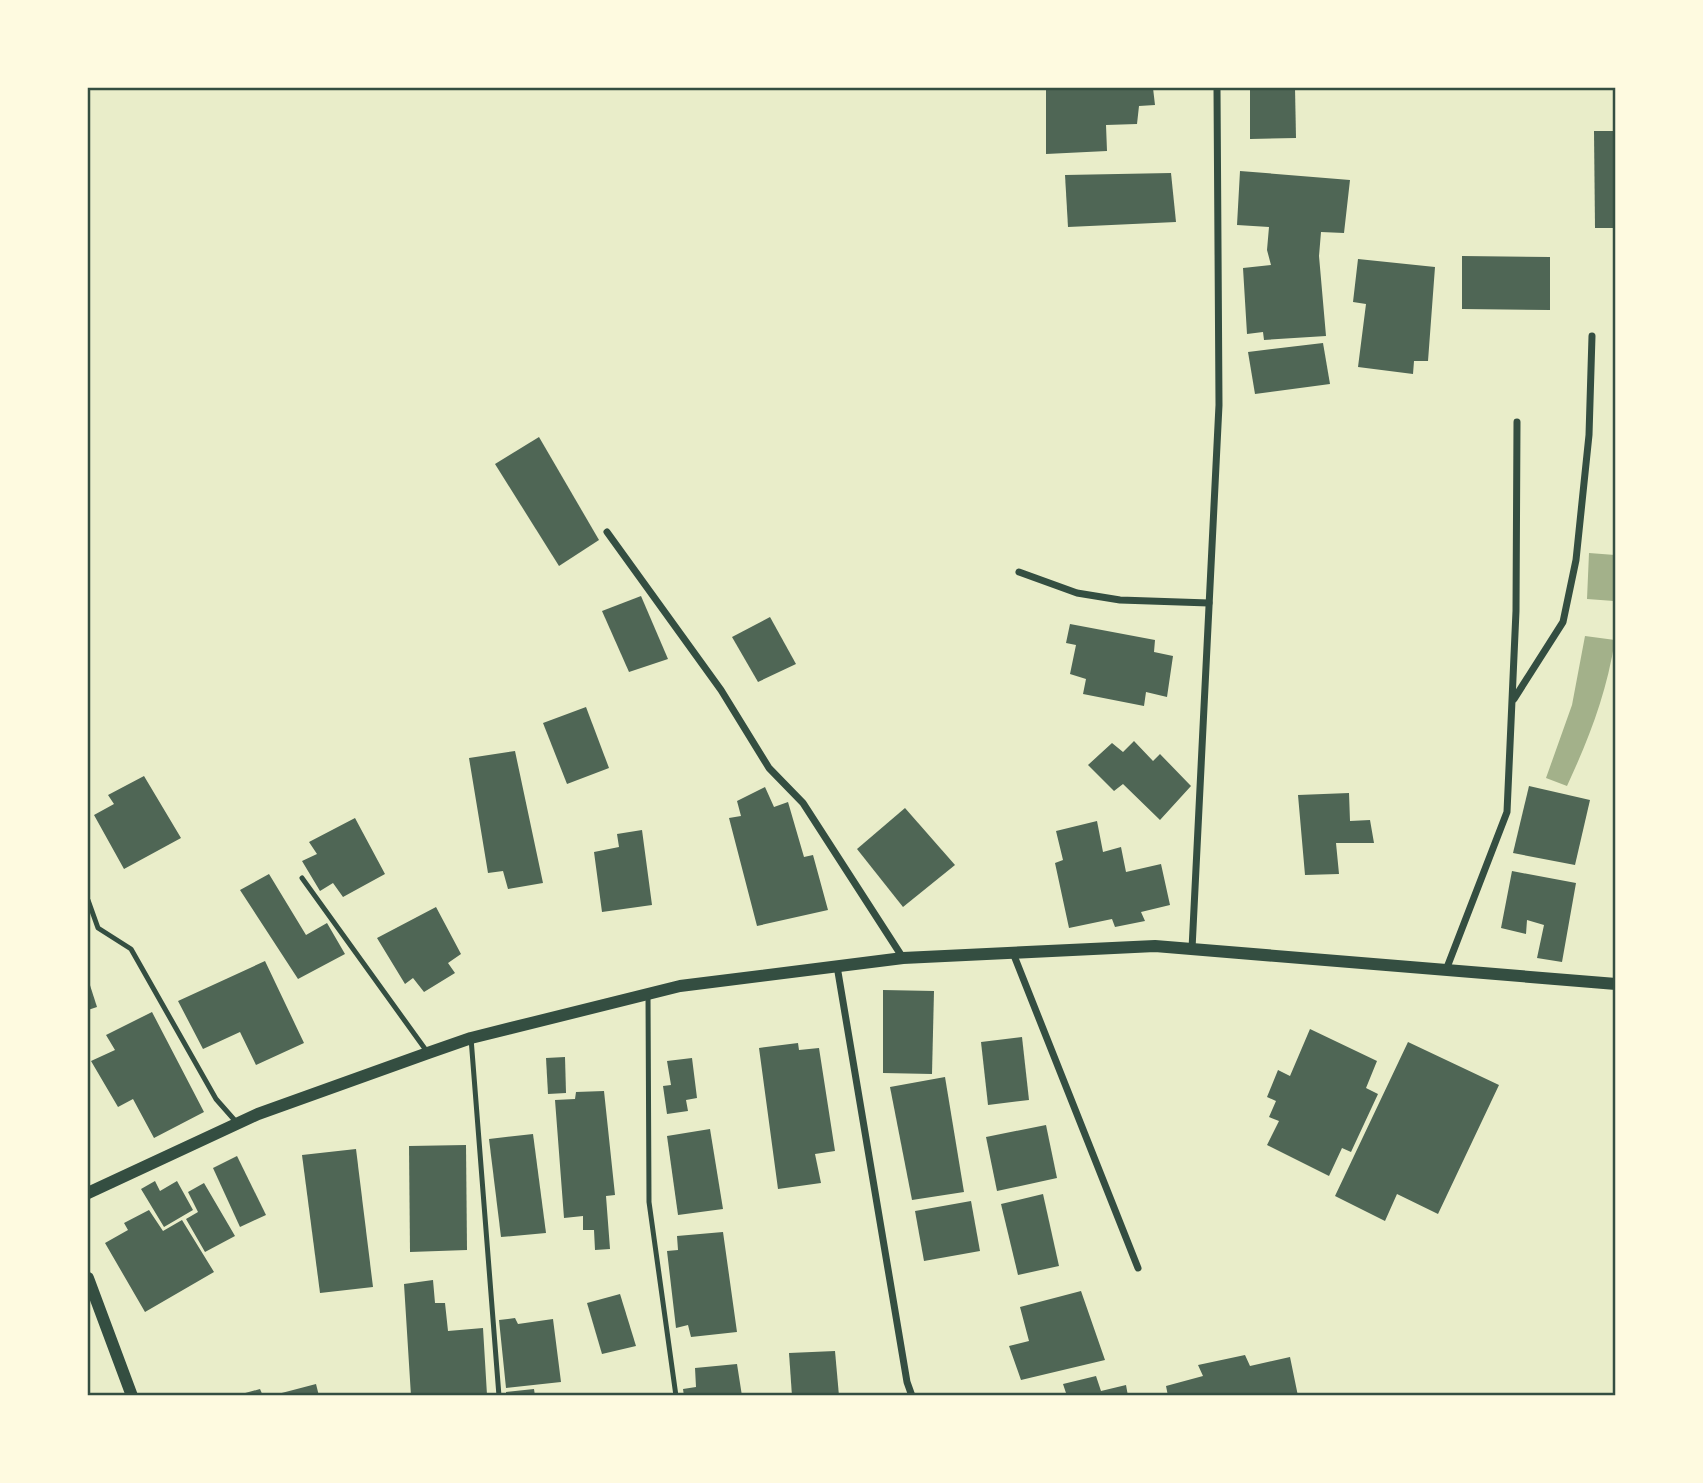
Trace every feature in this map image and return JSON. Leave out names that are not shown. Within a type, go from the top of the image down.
[{"type":"street","points":[[1192,949],[1219,405],[1217,88]]},
{"type":"street","points":[[1513,699],[1563,622],[1576,561],[1589,435],[1592,335]]},
{"type":"street","points":[[1446,970],[1507,812],[1513,699],[1517,422]]},
{"type":"street","points":[[607,532],[721,690],[769,768],[803,803],[903,958]]},
{"type":"street","points":[[1019,572],[1077,593],[1120,600],[1209,603]]},
{"type":"street","points":[[88,1193],[257,1114],[428,1053],[471,1038],[680,986],[903,958],[1155,946],[1615,984]]},
{"type":"street","points":[[1013,953],[1138,1268]]},
{"type":"street","points":[[837,966],[907,1382],[912,1395]]},
{"type":"street","points":[[88,1278],[132,1395]]},
{"type":"lane","points":[[302,878],[428,1053]]},
{"type":"lane","points":[[88,900],[99,928],[131,949],[216,1099],[238,1124]]},
{"type":"lane","points":[[648,994],[649,1202],[676,1395]]},
{"type":"lane","points":[[471,1038],[499,1395]]},
{"type":"shaded area","points":[[1589,553],[1615,555],[1615,608],[1614,601],[1587,599]]},
{"type":"shaded area","points":[[1585,636],[1615,640],[1596,715],[1567,786],[1546,778],[1572,705]]},
{"type":"building","points":[[1046,88],[1153,88],[1155,105],[1139,106],[1137,124],[1106,125],[1107,151],[1046,154]]},
{"type":"building","points":[[1250,88],[1295,88],[1296,138],[1250,139]]},
{"type":"building","points":[[1594,131],[1616,131],[1616,228],[1595,228]]},
{"type":"building","points":[[1240,171],[1350,180],[1344,233],[1321,232],[1319,256],[1326,336],[1264,340],[1263,332],[1247,334],[1243,268],[1271,265],[1267,250],[1269,227],[1237,225]]},
{"type":"building","points":[[1171,173],[1176,222],[1068,227],[1065,175]]},
{"type":"building","points":[[1462,256],[1550,257],[1550,310],[1462,309]]},
{"type":"building","points":[[1358,259],[1435,267],[1428,361],[1414,361],[1413,374],[1358,367],[1366,304],[1353,302]]},
{"type":"building","points":[[1323,343],[1330,384],[1255,394],[1248,352]]},
{"type":"building","points":[[539,437],[599,540],[559,566],[495,464]]},
{"type":"building","points":[[641,596],[668,659],[629,672],[602,611]]},
{"type":"building","points":[[770,617],[796,664],[758,682],[732,637]]},
{"type":"building","points":[[1070,624],[1155,640],[1154,652],[1173,656],[1167,697],[1146,692],[1144,706],[1083,694],[1086,679],[1070,674],[1076,645],[1066,643]]},
{"type":"building","points":[[586,707],[609,768],[567,784],[543,723]]},
{"type":"building","points":[[1134,741],[1153,761],[1160,754],[1191,786],[1160,820],[1123,784],[1114,791],[1088,765],[1112,743],[1123,752]]},
{"type":"building","points":[[515,751],[543,883],[508,889],[503,871],[488,873],[469,758]]},
{"type":"building","points":[[144,776],[181,838],[124,869],[94,815],[114,804],[108,795]]},
{"type":"building","points":[[1529,786],[1590,800],[1575,865],[1513,853]]},
{"type":"building","points":[[765,787],[774,807],[788,802],[804,857],[813,855],[828,910],[757,926],[729,818],[741,816],[737,801]]},
{"type":"building","points":[[1349,793],[1350,821],[1370,820],[1374,843],[1336,843],[1339,874],[1305,875],[1298,795]]},
{"type":"building","points":[[905,808],[955,865],[903,907],[857,849]]},
{"type":"building","points":[[355,818],[385,874],[343,897],[333,883],[320,891],[302,861],[317,854],[309,842]]},
{"type":"building","points":[[1097,821],[1103,852],[1121,847],[1126,872],[1161,864],[1170,905],[1141,912],[1145,921],[1115,927],[1112,919],[1069,928],[1055,863],[1063,860],[1056,831]]},
{"type":"building","points":[[642,830],[652,905],[602,912],[594,852],[619,847],[617,834]]},
{"type":"building","points":[[1512,871],[1576,883],[1562,962],[1537,958],[1544,925],[1527,920],[1526,934],[1501,928]]},
{"type":"building","points":[[269,874],[306,935],[327,923],[345,954],[298,979],[240,890]]},
{"type":"building","points":[[436,907],[461,954],[448,963],[455,973],[424,992],[413,978],[405,984],[377,938]]},
{"type":"building","points":[[265,961],[304,1043],[256,1065],[240,1032],[203,1049],[178,1001]]},
{"type":"building","points":[[88,979],[97,1007],[88,1010]]},
{"type":"building","points":[[883,990],[934,991],[932,1074],[883,1073]]},
{"type":"building","points":[[152,1012],[204,1112],[154,1138],[133,1099],[118,1107],[91,1061],[115,1050],[106,1035]]},
{"type":"building","points":[[1310,1029],[1377,1061],[1366,1088],[1378,1094],[1351,1152],[1342,1148],[1329,1176],[1267,1145],[1279,1121],[1269,1117],[1276,1101],[1267,1097],[1278,1070],[1290,1076]]},
{"type":"building","points":[[1022,1037],[1029,1100],[988,1105],[981,1042]]},
{"type":"building","points":[[1408,1042],[1499,1085],[1438,1214],[1397,1194],[1385,1221],[1335,1196]]},
{"type":"building","points":[[798,1043],[799,1050],[819,1048],[835,1151],[815,1154],[821,1183],[778,1189],[759,1048]]},
{"type":"building","points":[[565,1057],[566,1093],[548,1094],[546,1058]]},
{"type":"building","points":[[692,1058],[697,1098],[686,1100],[688,1111],[667,1114],[663,1086],[671,1085],[667,1061]]},
{"type":"building","points":[[945,1077],[964,1192],[912,1200],[890,1087]]},
{"type":"building","points":[[604,1091],[615,1195],[606,1196],[610,1249],[595,1250],[594,1230],[583,1230],[583,1216],[564,1218],[555,1100],[575,1099],[576,1092]]},
{"type":"building","points":[[1046,1125],[1057,1178],[997,1191],[986,1137]]},
{"type":"building","points":[[710,1129],[723,1209],[678,1215],[667,1136]]},
{"type":"building","points":[[533,1134],[546,1233],[501,1237],[489,1139]]},
{"type":"building","points":[[466,1145],[467,1250],[410,1252],[409,1146]]},
{"type":"building","points":[[356,1149],[373,1287],[320,1293],[302,1155]]},
{"type":"building","points":[[237,1156],[266,1215],[240,1227],[213,1168]]},
{"type":"building","points":[[155,1181],[160,1191],[177,1181],[193,1210],[164,1227],[141,1189]]},
{"type":"building","points":[[204,1183],[235,1236],[205,1252],[186,1219],[198,1212],[188,1192]]},
{"type":"building","points":[[1043,1194],[1059,1266],[1018,1275],[1001,1204]]},
{"type":"building","points":[[971,1201],[980,1251],[924,1261],[915,1211]]},
{"type":"building","points":[[149,1210],[163,1231],[182,1220],[214,1272],[145,1312],[105,1243],[128,1230],[124,1223]]},
{"type":"building","points":[[723,1232],[737,1332],[691,1337],[688,1325],[676,1328],[667,1251],[678,1250],[677,1236]]},
{"type":"building","points":[[433,1280],[435,1303],[445,1303],[448,1331],[483,1328],[487,1395],[411,1396],[404,1284]]},
{"type":"building","points":[[1081,1291],[1105,1360],[1021,1380],[1009,1346],[1029,1341],[1020,1307]]},
{"type":"building","points":[[620,1294],[636,1346],[602,1354],[587,1303]]},
{"type":"building","points":[[515,1318],[518,1324],[553,1319],[561,1382],[506,1388],[499,1320]]},
{"type":"building","points":[[835,1351],[839,1396],[792,1396],[789,1353]]},
{"type":"building","points":[[1245,1355],[1250,1366],[1290,1357],[1298,1396],[1168,1396],[1166,1386],[1203,1376],[1198,1365]]},
{"type":"building","points":[[737,1364],[742,1396],[684,1396],[683,1389],[696,1387],[695,1368]]},
{"type":"building","points":[[1096,1376],[1101,1391],[1126,1385],[1128,1396],[1067,1396],[1063,1384]]},
{"type":"building","points":[[316,1384],[319,1396],[274,1396],[274,1395]]},
{"type":"building","points":[[260,1389],[263,1396],[238,1396],[238,1395]]},
{"type":"building","points":[[534,1389],[535,1396],[506,1396],[506,1392]]}]
